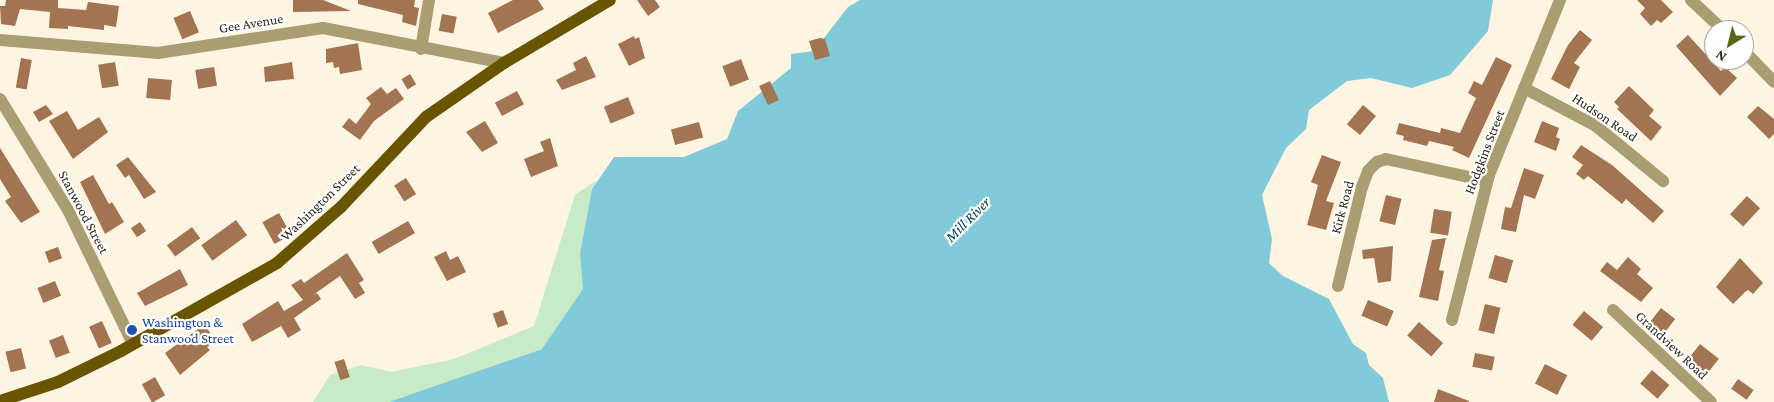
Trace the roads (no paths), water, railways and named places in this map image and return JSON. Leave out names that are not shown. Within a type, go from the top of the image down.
[{"type":"main road","name":"Washington Street","points":[[0,401],[58,382],[133,344],[276,263],[295,249],[342,206],[426,117],[504,63],[610,0]]},
{"type":"street","points":[[421,49],[429,0]]},
{"type":"street","name":"Hodgkins Street","points":[[1452,320],[1487,181],[1560,0]]},
{"type":"street","points":[[1691,0],[1712,20]]},
{"type":"street","name":"Gee Avenue","points":[[0,40],[158,53],[323,28],[382,38],[421,49],[504,63]]},
{"type":"street","points":[[1754,61],[1774,82]]},
{"type":"street","name":"Hudson Road","points":[[1524,88],[1596,126],[1663,181]]},
{"type":"street","name":"Stanwood Street","points":[[0,99],[76,225],[133,344]]},
{"type":"street","name":"Kirk Road","points":[[1338,286],[1362,187],[1368,171],[1378,162],[1386,159],[1487,181]]},
{"type":"street","name":"Grandview Road","points":[[1613,310],[1711,402]]},
{"type":"water","name":"Mill River","points":[[860,0],[1493,0],[1488,31],[1450,75],[1412,88],[1371,78],[1347,81],[1309,110],[1306,129],[1286,148],[1262,195],[1272,239],[1269,263],[1283,276],[1329,299],[1353,344],[1366,353],[1369,365],[1383,378],[1389,402],[389,402],[542,349],[583,289],[580,253],[592,189],[614,157],[684,157],[727,139],[738,111],[791,68],[791,54],[814,51],[848,7]]},
{"type":"place","name":"Washington & Stanwood Street","points":[[132,330]]}]
